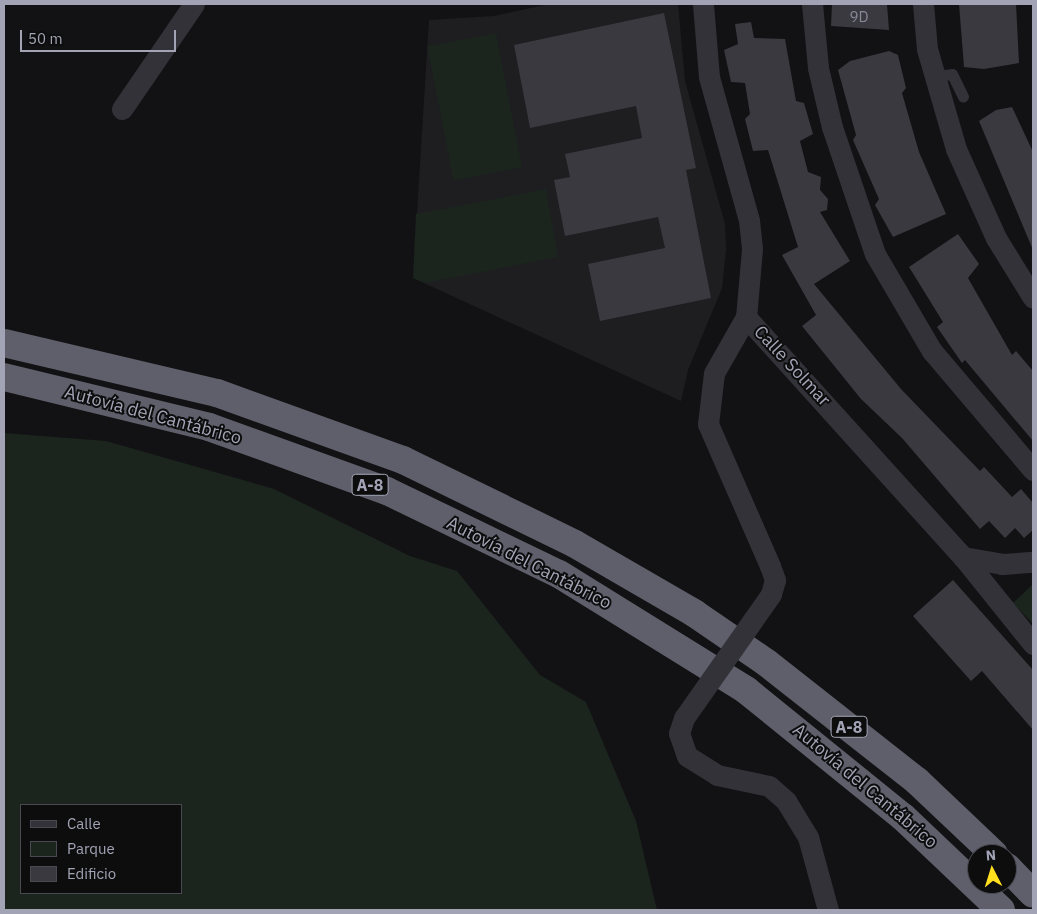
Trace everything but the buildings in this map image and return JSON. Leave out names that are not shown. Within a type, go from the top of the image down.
[{"type":"highway","name":"Autovía del Cantábrico","points":[[4,343],[217,393],[403,460],[575,544],[694,612],[767,663],[917,781],[983,844]]},
{"type":"highway","name":"Autovía del Cantábrico","points":[[4,377],[209,427],[387,491],[558,574],[746,690],[903,817],[1001,910]]},
{"type":"highway","points":[[1017,877],[1033,894]]},
{"type":"street","points":[[122,109],[194,4]]},
{"type":"street","name":"Calle Solmar","points":[[703,4],[709,77],[749,220],[752,249],[746,317],[963,557],[1033,644]]},
{"type":"street","points":[[812,4],[818,68],[832,127],[875,254],[932,352],[1033,470]]},
{"type":"street","points":[[923,4],[934,76],[972,192],[1033,298]]},
{"type":"street","points":[[746,317],[714,373],[708,424],[775,580],[770,594],[684,718],[679,733],[687,756],[717,775],[769,786],[786,801],[808,837],[828,910]]},
{"type":"street","points":[[963,557],[1002,564],[1033,562]]},
{"type":"lane","points":[[934,76],[952,74],[963,97]]},
{"type":"shaded area","points":[[549,4],[678,4],[685,81],[725,224],[726,250],[722,288],[688,370],[681,401],[413,278],[429,20],[494,16]]},
{"type":"green space","points":[[496,33],[522,167],[453,181],[427,46]]},
{"type":"green space","points":[[546,189],[558,257],[425,283],[413,278],[416,214]]},
{"type":"green space","points":[[4,433],[106,441],[274,489],[410,556],[457,571],[540,675],[586,702],[636,821],[657,910],[4,910]]},
{"type":"green space","points":[[1033,584],[1033,624],[1013,603]]}]
